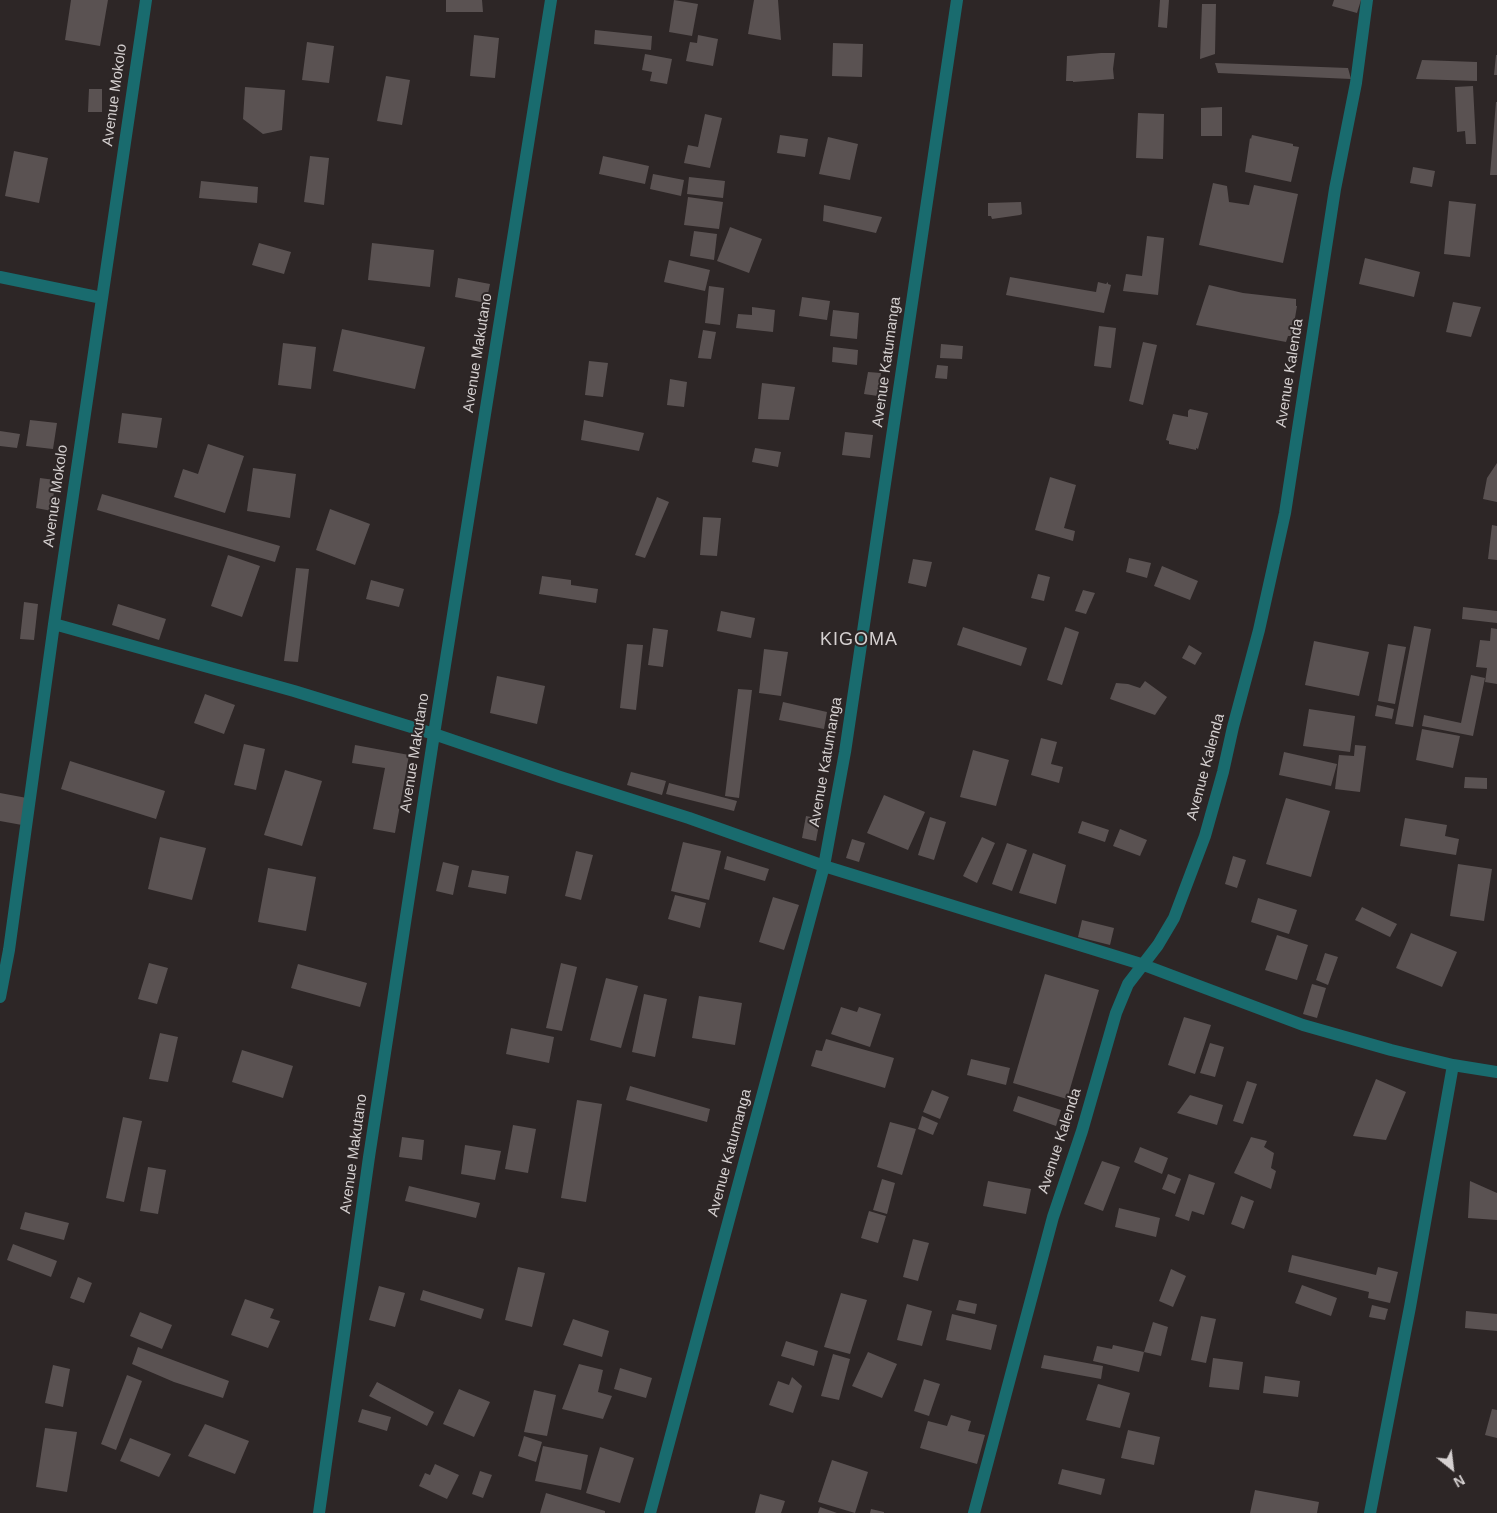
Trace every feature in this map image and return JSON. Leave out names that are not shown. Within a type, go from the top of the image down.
[{"type":"street","name":"Avenue Mokolo","points":[[0,997],[9,950],[54,624],[146,0]]},
{"type":"street","name":"Avenue Makutano","points":[[319,1513],[368,1166],[434,734],[551,0]]},
{"type":"street","name":"Avenue Katumanga","points":[[650,1513],[824,866],[845,752],[957,0]]},
{"type":"street","name":"Avenue Kalenda","points":[[974,1513],[1053,1217],[1082,1131],[1116,1013],[1128,984],[1141,964],[1158,945],[1174,918],[1205,836],[1223,772],[1259,630],[1285,513],[1335,188],[1356,83],[1367,0]]},
{"type":"street","points":[[0,277],[102,298]]},
{"type":"street","points":[[54,624],[294,691],[434,734],[698,821],[824,866],[1141,964],[1303,1025],[1391,1050],[1453,1065],[1497,1072]]},
{"type":"street","points":[[1370,1513],[1410,1307],[1453,1065]]},
{"type":"building","points":[[71,0],[108,0],[100,46],[65,40]]},
{"type":"building","points":[[446,0],[482,0],[483,12],[446,12]]},
{"type":"building","points":[[674,0],[698,4],[692,36],[669,32]]},
{"type":"building","points":[[754,0],[778,0],[781,40],[748,34]]},
{"type":"building","points":[[1160,0],[1169,0],[1167,28],[1158,27]]},
{"type":"building","points":[[1334,0],[1361,0],[1357,13],[1332,6]]},
{"type":"building","points":[[1202,4],[1216,4],[1215,54],[1200,59]]},
{"type":"building","points":[[595,30],[652,36],[651,50],[594,44]]},
{"type":"building","points":[[474,35],[499,38],[495,78],[470,76]]},
{"type":"building","points":[[698,35],[718,39],[713,66],[686,61],[690,42],[697,43]]},
{"type":"building","points":[[307,42],[334,46],[329,83],[302,80]]},
{"type":"building","points":[[833,43],[863,44],[862,77],[832,76]]},
{"type":"building","points":[[1115,53],[1114,79],[1066,81],[1067,56]]},
{"type":"building","points":[[645,54],[672,59],[667,84],[650,81],[652,72],[642,70]]},
{"type":"building","points":[[1496,55],[1497,75],[1494,75]]},
{"type":"building","points":[[1422,60],[1477,62],[1477,81],[1416,79]]},
{"type":"building","points":[[1215,63],[1348,68],[1351,79],[1218,73]]},
{"type":"building","points":[[386,76],[410,80],[402,125],[377,121]]},
{"type":"building","points":[[1473,86],[1476,144],[1466,144],[1465,131],[1457,132],[1455,87]]},
{"type":"building","points":[[245,87],[285,90],[282,130],[263,134],[243,119]]},
{"type":"building","points":[[89,89],[102,89],[102,112],[88,112]]},
{"type":"building","points":[[1496,102],[1497,175],[1490,175]]},
{"type":"building","points":[[1222,107],[1222,136],[1201,136],[1201,108]]},
{"type":"building","points":[[1138,113],[1164,114],[1163,159],[1136,158]]},
{"type":"building","points":[[705,114],[722,118],[710,168],[684,163],[688,145],[698,147]]},
{"type":"building","points":[[780,135],[808,139],[805,157],[777,153]]},
{"type":"building","points":[[1252,135],[1299,147],[1291,182],[1245,172]]},
{"type":"building","points":[[828,137],[858,144],[850,180],[819,174]]},
{"type":"building","points":[[14,151],[48,158],[39,203],[5,196]]},
{"type":"building","points":[[310,156],[329,158],[324,205],[304,202]]},
{"type":"building","points":[[603,156],[649,166],[645,184],[599,174]]},
{"type":"building","points":[[1413,167],[1435,171],[1432,187],[1410,183]]},
{"type":"building","points":[[653,174],[684,180],[681,196],[650,189]]},
{"type":"building","points":[[689,177],[725,181],[723,198],[687,194]]},
{"type":"building","points":[[201,181],[258,187],[257,203],[199,198]]},
{"type":"building","points":[[1213,183],[1227,186],[1229,202],[1249,205],[1254,185],[1298,194],[1283,263],[1199,245]]},
{"type":"building","points":[[688,197],[723,202],[719,229],[684,225]]},
{"type":"building","points":[[1449,201],[1476,204],[1470,257],[1444,254]]},
{"type":"building","points":[[1021,202],[1022,214],[1020,215],[992,219],[991,216],[988,216],[988,203]]},
{"type":"building","points":[[824,205],[882,217],[876,233],[823,221]]},
{"type":"building","points":[[730,227],[762,239],[749,273],[717,261]]},
{"type":"building","points":[[694,231],[717,234],[714,260],[690,256]]},
{"type":"building","points":[[1147,236],[1164,238],[1158,295],[1123,291],[1126,274],[1142,276]]},
{"type":"building","points":[[259,243],[291,252],[284,274],[252,265]]},
{"type":"building","points":[[372,243],[434,250],[430,287],[368,280]]},
{"type":"building","points":[[1365,258],[1420,272],[1414,297],[1359,284]]},
{"type":"building","points":[[669,260],[710,270],[705,291],[664,282]]},
{"type":"building","points":[[1010,277],[1096,292],[1098,282],[1106,284],[1108,282],[1111,285],[1104,313],[1006,295]]},
{"type":"building","points":[[458,278],[490,284],[486,303],[455,297]]},
{"type":"building","points":[[1209,285],[1243,293],[1296,299],[1297,306],[1292,336],[1288,336],[1286,342],[1196,325]]},
{"type":"building","points":[[709,286],[724,288],[720,325],[705,323]]},
{"type":"building","points":[[802,297],[830,301],[827,320],[799,316]]},
{"type":"building","points":[[1453,302],[1481,307],[1471,337],[1446,332]]},
{"type":"building","points":[[752,307],[775,310],[773,332],[736,328],[738,314],[752,315]]},
{"type":"building","points":[[833,310],[859,313],[857,339],[830,336]]},
{"type":"building","points":[[1099,326],[1116,328],[1111,368],[1094,366]]},
{"type":"building","points":[[342,329],[425,347],[415,389],[333,371]]},
{"type":"building","points":[[703,330],[716,332],[711,359],[698,358]]},
{"type":"building","points":[[1143,342],[1157,345],[1143,405],[1129,401]]},
{"type":"building","points":[[283,343],[316,347],[311,389],[278,385]]},
{"type":"building","points":[[941,344],[963,346],[962,359],[940,358]]},
{"type":"building","points":[[833,347],[858,350],[857,365],[832,362]]},
{"type":"building","points":[[589,361],[608,363],[603,397],[585,395]]},
{"type":"building","points":[[937,365],[948,366],[947,379],[935,378]]},
{"type":"building","points":[[868,372],[881,373],[878,396],[864,394]]},
{"type":"building","points":[[670,379],[687,382],[684,407],[667,405]]},
{"type":"building","points":[[762,383],[795,387],[789,420],[758,419]]},
{"type":"building","points":[[1190,409],[1208,413],[1198,449],[1196,448],[1196,450],[1169,444],[1169,441],[1166,440],[1173,414],[1188,417]]},
{"type":"building","points":[[122,413],[162,418],[157,448],[118,443]]},
{"type":"building","points":[[30,420],[57,423],[53,449],[26,446]]},
{"type":"building","points":[[584,420],[644,433],[639,451],[581,440]]},
{"type":"building","points":[[0,431],[20,434],[17,448],[0,446]]},
{"type":"building","points":[[845,432],[873,435],[870,458],[842,455]]},
{"type":"building","points":[[208,444],[244,456],[225,513],[174,497],[183,469],[198,474]]},
{"type":"building","points":[[755,448],[781,452],[778,467],[752,462]]},
{"type":"building","points":[[1497,463],[1497,502],[1483,499],[1487,478]]},
{"type":"building","points":[[253,468],[296,474],[290,518],[247,511]]},
{"type":"building","points":[[1050,477],[1076,485],[1064,528],[1075,531],[1073,541],[1035,530]]},
{"type":"building","points":[[40,478],[55,480],[52,511],[36,508]]},
{"type":"building","points":[[102,494],[280,546],[275,562],[97,510]]},
{"type":"building","points":[[657,497],[669,502],[645,558],[635,555]]},
{"type":"building","points":[[330,509],[370,524],[355,565],[316,550]]},
{"type":"building","points":[[703,517],[721,518],[717,556],[700,555]]},
{"type":"building","points":[[1492,525],[1497,526],[1497,560],[1488,559]]},
{"type":"building","points":[[228,555],[260,566],[242,617],[211,606]]},
{"type":"building","points":[[1129,558],[1151,563],[1147,578],[1126,572]]},
{"type":"building","points":[[913,559],[932,562],[926,587],[908,583]]},
{"type":"building","points":[[1162,566],[1198,581],[1190,600],[1154,586]]},
{"type":"building","points":[[296,568],[309,569],[298,662],[284,661]]},
{"type":"building","points":[[1038,574],[1050,577],[1044,601],[1031,598]]},
{"type":"building","points":[[542,576],[571,580],[571,585],[598,589],[596,603],[539,594]]},
{"type":"building","points":[[371,580],[404,589],[399,607],[366,599]]},
{"type":"building","points":[[1083,590],[1095,593],[1086,614],[1075,611]]},
{"type":"building","points":[[24,602],[38,604],[34,640],[20,639]]},
{"type":"building","points":[[118,604],[166,619],[159,640],[112,625]]},
{"type":"building","points":[[1463,607],[1497,611],[1497,623],[1462,619]]},
{"type":"building","points":[[721,611],[755,618],[751,638],[717,631]]},
{"type":"building","points":[[1414,626],[1431,629],[1413,727],[1395,724]]},
{"type":"building","points":[[963,627],[1027,648],[1021,666],[957,645]]},
{"type":"building","points":[[1065,627],[1079,632],[1062,685],[1047,680]]},
{"type":"building","points":[[653,628],[668,630],[663,667],[648,665]]},
{"type":"building","points":[[1491,628],[1497,629],[1497,684],[1485,682],[1487,668],[1476,667],[1480,640],[1490,641]]},
{"type":"building","points":[[1314,641],[1369,652],[1359,696],[1305,685]]},
{"type":"building","points":[[627,644],[643,645],[636,710],[620,708]]},
{"type":"building","points":[[1388,644],[1406,647],[1395,704],[1378,701]]},
{"type":"building","points":[[1189,645],[1202,653],[1195,665],[1182,658]]},
{"type":"building","points":[[764,649],[788,652],[781,696],[759,693]]},
{"type":"building","points":[[1471,675],[1485,678],[1473,736],[1422,726],[1424,715],[1461,723]]},
{"type":"building","points":[[497,676],[545,686],[537,724],[490,713]]},
{"type":"building","points":[[1145,681],[1167,697],[1155,715],[1110,699],[1116,683],[1140,688]]},
{"type":"building","points":[[738,689],[752,690],[739,798],[725,796]]},
{"type":"building","points":[[205,694],[235,705],[224,734],[194,723]]},
{"type":"building","points":[[783,702],[827,712],[824,729],[779,720]]},
{"type":"building","points":[[1377,705],[1394,709],[1392,719],[1375,716]]},
{"type":"building","points":[[1309,709],[1355,716],[1350,752],[1303,746]]},
{"type":"building","points":[[1422,729],[1460,736],[1453,768],[1416,760]]},
{"type":"building","points":[[1041,738],[1057,742],[1051,764],[1063,767],[1059,783],[1031,775]]},
{"type":"building","points":[[244,744],[265,749],[256,790],[234,785]]},
{"type":"building","points":[[355,745],[409,755],[395,833],[373,829],[385,768],[352,763]]},
{"type":"building","points":[[1355,745],[1366,746],[1360,792],[1335,789],[1339,755],[1354,756]]},
{"type":"building","points":[[973,750],[1009,760],[996,806],[960,797]]},
{"type":"building","points":[[1284,752],[1337,764],[1331,786],[1279,775]]},
{"type":"building","points":[[70,761],[165,791],[156,819],[61,789]]},
{"type":"building","points":[[285,770],[322,781],[302,846],[264,835]]},
{"type":"building","points":[[631,772],[666,781],[662,795],[627,785]]},
{"type":"building","points":[[1465,777],[1487,778],[1487,789],[1464,788]]},
{"type":"building","points":[[669,783],[737,801],[734,811],[666,794]]},
{"type":"building","points":[[0,793],[27,798],[22,825],[0,821]]},
{"type":"building","points":[[884,795],[925,812],[908,850],[867,833]]},
{"type":"building","points":[[1286,798],[1330,811],[1311,877],[1266,864]]},
{"type":"building","points":[[806,816],[820,819],[816,841],[802,838]]},
{"type":"building","points":[[930,817],[946,822],[934,860],[918,855]]},
{"type":"building","points":[[1405,818],[1447,825],[1445,836],[1459,839],[1456,855],[1400,846]]},
{"type":"building","points":[[1082,821],[1109,830],[1105,842],[1078,833]]},
{"type":"building","points":[[1120,829],[1147,840],[1140,856],[1113,846]]},
{"type":"building","points":[[160,837],[206,848],[192,900],[148,889]]},
{"type":"building","points":[[982,837],[995,843],[977,883],[963,876]]},
{"type":"building","points":[[852,839],[865,843],[859,862],[846,858]]},
{"type":"building","points":[[683,842],[721,851],[709,900],[671,891]]},
{"type":"building","points":[[1007,843],[1027,850],[1012,891],[992,884]]},
{"type":"building","points":[[576,851],[593,855],[581,900],[565,896]]},
{"type":"building","points":[[1033,853],[1066,865],[1056,904],[1019,893]]},
{"type":"building","points":[[727,856],[769,869],[765,881],[724,869]]},
{"type":"building","points":[[1233,856],[1246,860],[1237,888],[1225,884]]},
{"type":"building","points":[[443,862],[459,866],[453,895],[436,891]]},
{"type":"building","points":[[1458,864],[1492,869],[1484,921],[1450,916]]},
{"type":"building","points":[[268,868],[316,877],[306,931],[258,922]]},
{"type":"building","points":[[472,870],[509,876],[506,894],[468,887]]},
{"type":"building","points":[[675,895],[706,903],[700,928],[668,919]]},
{"type":"building","points":[[773,897],[799,905],[784,950],[759,942]]},
{"type":"building","points":[[1258,898],[1297,910],[1289,934],[1251,922]]},
{"type":"building","points":[[1362,907],[1397,924],[1390,937],[1355,920]]},
{"type":"building","points":[[1082,920],[1114,928],[1110,945],[1078,937]]},
{"type":"building","points":[[1411,933],[1457,952],[1442,987],[1396,968]]},
{"type":"building","points":[[1277,935],[1308,945],[1297,980],[1265,970]]},
{"type":"building","points":[[1325,953],[1338,957],[1328,985],[1316,980]]},
{"type":"building","points":[[149,963],[168,968],[157,1004],[138,999]]},
{"type":"building","points":[[561,963],[577,967],[562,1031],[546,1028]]},
{"type":"building","points":[[298,964],[367,983],[360,1007],[291,988]]},
{"type":"building","points":[[1045,974],[1099,990],[1067,1099],[1013,1083]]},
{"type":"building","points":[[606,978],[638,986],[621,1048],[590,1040]]},
{"type":"building","points":[[1312,984],[1326,988],[1317,1018],[1303,1014]]},
{"type":"building","points":[[644,994],[667,999],[655,1057],[632,1052]]},
{"type":"building","points":[[699,996],[742,1003],[735,1045],[692,1038]]},
{"type":"building","points":[[841,1007],[857,1012],[859,1007],[881,1014],[870,1047],[831,1034]]},
{"type":"building","points":[[1184,1017],[1211,1025],[1195,1074],[1168,1065]]},
{"type":"building","points":[[511,1028],[554,1037],[549,1063],[506,1054]]},
{"type":"building","points":[[160,1033],[178,1037],[168,1082],[149,1079]]},
{"type":"building","points":[[826,1039],[894,1058],[885,1088],[811,1066],[816,1050],[822,1051]]},
{"type":"building","points":[[1210,1043],[1224,1047],[1215,1077],[1200,1073]]},
{"type":"building","points":[[242,1050],[293,1066],[283,1098],[232,1082]]},
{"type":"building","points":[[971,1059],[1010,1068],[1006,1085],[967,1075]]},
{"type":"building","points":[[1376,1079],[1406,1092],[1386,1140],[1353,1136]]},
{"type":"building","points":[[1247,1081],[1257,1084],[1243,1124],[1233,1121]]},
{"type":"building","points":[[630,1086],[710,1109],[707,1122],[626,1100]]},
{"type":"building","points":[[932,1090],[949,1097],[940,1119],[923,1112]]},
{"type":"building","points":[[1190,1095],[1223,1105],[1217,1125],[1177,1113]]},
{"type":"building","points":[[1018,1096],[1061,1110],[1056,1126],[1013,1111]]},
{"type":"building","points":[[577,1100],[602,1104],[586,1202],[561,1198]]},
{"type":"building","points":[[922,1116],[938,1123],[933,1135],[918,1129]]},
{"type":"building","points":[[123,1117],[142,1121],[124,1202],[106,1198]]},
{"type":"building","points":[[890,1122],[916,1129],[902,1175],[877,1167]]},
{"type":"building","points":[[513,1125],[536,1129],[528,1173],[505,1169]]},
{"type":"building","points":[[402,1137],[424,1140],[422,1160],[399,1157]]},
{"type":"building","points":[[1251,1137],[1267,1141],[1264,1147],[1274,1153],[1271,1168],[1276,1171],[1271,1189],[1234,1173]]},
{"type":"building","points":[[465,1145],[501,1151],[495,1180],[461,1174]]},
{"type":"building","points":[[1140,1147],[1168,1158],[1162,1174],[1134,1162]]},
{"type":"building","points":[[1102,1161],[1120,1167],[1103,1211],[1084,1204]]},
{"type":"building","points":[[148,1167],[166,1170],[158,1214],[140,1211]]},
{"type":"building","points":[[1168,1174],[1181,1179],[1175,1194],[1162,1189]]},
{"type":"building","points":[[1189,1174],[1215,1183],[1204,1215],[1192,1211],[1189,1221],[1175,1216]]},
{"type":"building","points":[[882,1179],[895,1183],[887,1214],[873,1210]]},
{"type":"building","points":[[988,1181],[1031,1189],[1026,1214],[983,1206]]},
{"type":"building","points":[[1470,1181],[1497,1193],[1497,1220],[1468,1218]]},
{"type":"building","points":[[409,1186],[480,1203],[476,1218],[405,1201]]},
{"type":"building","points":[[1241,1196],[1254,1201],[1244,1229],[1231,1224]]},
{"type":"building","points":[[1119,1208],[1160,1218],[1156,1237],[1115,1227]]},
{"type":"building","points":[[869,1211],[886,1216],[878,1243],[861,1238]]},
{"type":"building","points":[[25,1212],[69,1223],[64,1240],[20,1229]]},
{"type":"building","points":[[913,1239],[929,1243],[918,1281],[903,1277]]},
{"type":"building","points":[[13,1244],[57,1261],[51,1277],[7,1260]]},
{"type":"building","points":[[1292,1255],[1376,1275],[1378,1267],[1398,1272],[1390,1303],[1368,1298],[1369,1292],[1288,1272]]},
{"type":"building","points":[[518,1267],[545,1273],[532,1327],[505,1320]]},
{"type":"building","points":[[1171,1269],[1186,1276],[1173,1307],[1159,1301]]},
{"type":"building","points":[[78,1277],[92,1283],[84,1303],[70,1298]]},
{"type":"building","points":[[1302,1285],[1337,1298],[1331,1316],[1295,1303]]},
{"type":"building","points":[[379,1286],[405,1293],[395,1327],[369,1320]]},
{"type":"building","points":[[423,1290],[484,1309],[481,1319],[420,1300]]},
{"type":"building","points":[[841,1293],[867,1300],[850,1354],[824,1347]]},
{"type":"building","points":[[245,1299],[274,1309],[270,1318],[280,1321],[268,1348],[231,1335]]},
{"type":"building","points":[[959,1300],[977,1304],[975,1314],[956,1310]]},
{"type":"building","points":[[907,1304],[932,1311],[922,1346],[897,1340]]},
{"type":"building","points":[[1372,1305],[1388,1309],[1385,1320],[1369,1317]]},
{"type":"building","points":[[1466,1311],[1497,1314],[1497,1331],[1465,1328]]},
{"type":"building","points":[[140,1312],[172,1325],[162,1349],[130,1336]]},
{"type":"building","points":[[952,1314],[997,1325],[991,1350],[946,1340]]},
{"type":"building","points":[[1201,1316],[1216,1319],[1206,1363],[1191,1360]]},
{"type":"building","points":[[573,1319],[609,1331],[602,1357],[563,1345]]},
{"type":"building","points":[[1153,1322],[1168,1327],[1161,1356],[1144,1352]]},
{"type":"building","points":[[786,1341],[818,1351],[814,1366],[781,1356]]},
{"type":"building","points":[[1113,1345],[1144,1352],[1139,1372],[1093,1361],[1097,1346],[1112,1349]]},
{"type":"building","points":[[138,1347],[229,1381],[223,1398],[174,1382],[132,1364]]},
{"type":"building","points":[[868,1352],[897,1364],[882,1398],[852,1386]]},
{"type":"building","points":[[833,1354],[850,1359],[839,1400],[821,1396]]},
{"type":"building","points":[[1044,1355],[1103,1366],[1101,1379],[1041,1368]]},
{"type":"building","points":[[1213,1358],[1243,1362],[1239,1390],[1209,1387]]},
{"type":"building","points":[[579,1364],[603,1370],[598,1392],[612,1396],[603,1419],[562,1409]]},
{"type":"building","points":[[53,1365],[70,1369],[63,1407],[45,1403]]},
{"type":"building","points":[[620,1368],[652,1378],[646,1398],[614,1389]]},
{"type":"building","points":[[127,1375],[142,1381],[116,1450],[101,1444]]},
{"type":"building","points":[[1265,1376],[1300,1381],[1298,1397],[1263,1393]]},
{"type":"building","points":[[792,1377],[802,1386],[793,1413],[769,1405],[778,1381],[789,1385]]},
{"type":"building","points":[[924,1379],[940,1384],[929,1416],[914,1411]]},
{"type":"building","points":[[377,1382],[434,1412],[427,1426],[369,1396]]},
{"type":"building","points":[[1098,1384],[1130,1393],[1120,1428],[1086,1420]]},
{"type":"building","points":[[459,1389],[490,1402],[474,1437],[443,1424]]},
{"type":"building","points":[[534,1390],[556,1395],[547,1436],[524,1432]]},
{"type":"building","points":[[362,1409],[391,1417],[387,1431],[358,1422]]},
{"type":"building","points":[[1492,1409],[1497,1410],[1497,1438],[1485,1435]]},
{"type":"building","points":[[951,1415],[971,1421],[968,1431],[985,1435],[977,1464],[920,1448],[928,1421],[947,1426]]},
{"type":"building","points":[[205,1424],[249,1441],[235,1474],[188,1456]]},
{"type":"building","points":[[45,1428],[77,1432],[67,1492],[36,1487]]},
{"type":"building","points":[[1128,1430],[1160,1437],[1154,1465],[1121,1458]]},
{"type":"building","points":[[524,1436],[542,1442],[536,1462],[518,1456]]},
{"type":"building","points":[[130,1438],[171,1454],[159,1477],[120,1461]]},
{"type":"building","points":[[543,1446],[588,1455],[581,1490],[535,1481]]},
{"type":"building","points":[[600,1447],[634,1458],[620,1503],[586,1493]]},
{"type":"building","points":[[832,1460],[868,1472],[855,1513],[818,1502]]},
{"type":"building","points":[[435,1464],[459,1475],[447,1499],[419,1486],[425,1473],[430,1475]]},
{"type":"building","points":[[1062,1469],[1105,1479],[1101,1495],[1058,1484]]},
{"type":"building","points":[[480,1471],[492,1475],[483,1498],[472,1494]]},
{"type":"building","points":[[1255,1490],[1319,1502],[1317,1513],[1250,1513]]},
{"type":"building","points":[[546,1493],[605,1511],[605,1513],[540,1513]]},
{"type":"building","points":[[760,1494],[785,1501],[781,1513],[755,1513]]},
{"type":"building","points":[[820,1507],[837,1513],[818,1513]]},
{"type":"building","points":[[871,1509],[884,1512],[884,1513],[870,1513]]},
{"type":"district","name":"KIGOMA","points":[[859,640]]}]
